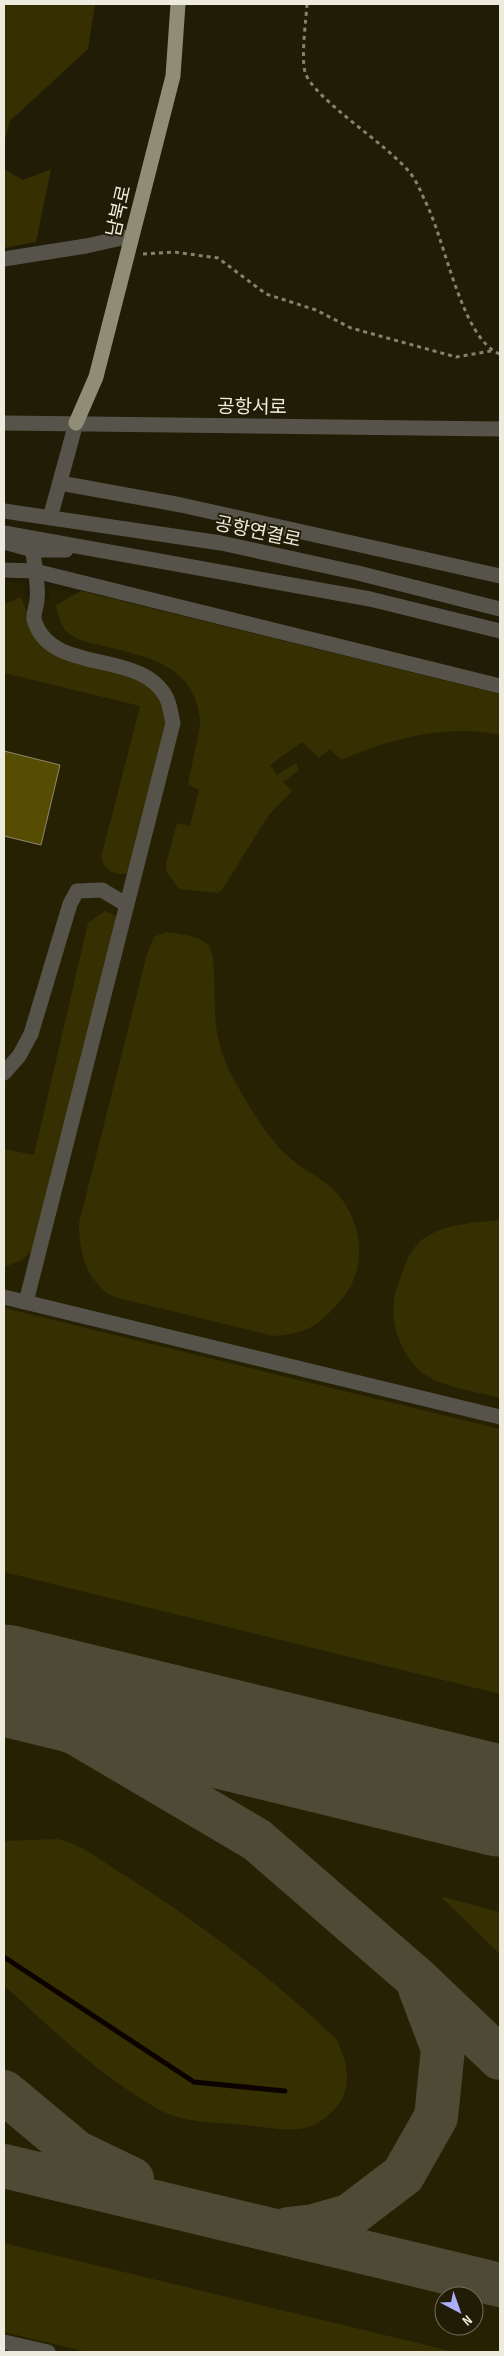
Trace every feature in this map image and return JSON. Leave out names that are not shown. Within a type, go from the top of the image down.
[{"type":"main road","name":"남북로","points":[[76,423],[96,377],[129,255],[131,236],[173,76],[178,4]]},
{"type":"street","points":[[4,259],[86,246],[131,236]]},
{"type":"street","name":"공항서로","points":[[4,423],[500,429]]},
{"type":"street","points":[[50,518],[76,423]]},
{"type":"street","points":[[60,483],[181,505],[500,576]]},
{"type":"street","name":"공항연결로","points":[[4,511],[221,543],[358,573],[500,609]]},
{"type":"street","points":[[4,533],[370,598],[500,631]]},
{"type":"street","points":[[4,542],[32,550],[101,550]]},
{"type":"street","points":[[26,1302],[173,723],[166,697],[151,680],[139,672],[66,653],[52,644],[42,634],[34,617],[37,599],[32,550]]},
{"type":"street","points":[[4,570],[35,571],[500,686]]},
{"type":"street","points":[[4,1073],[19,1056],[31,1034],[70,904],[77,891],[102,890],[127,905]]},
{"type":"street","points":[[4,1297],[500,1417]]},
{"type":"street","points":[[4,2342],[48,2352]]},
{"type":"path","points":[[306,4],[305,71],[312,87],[385,148],[411,174],[428,205],[462,303],[480,337],[492,351]]},
{"type":"path","points":[[129,255],[174,252],[218,258],[266,294],[316,310],[351,328],[456,356],[492,351],[500,354]]},
{"type":"shaded area","points":[[4,4],[95,4],[88,49],[10,121],[4,143]]},
{"type":"shaded area","points":[[4,169],[23,180],[51,169],[36,242],[4,248]]},
{"type":"shaded area","points":[[4,581],[24,583],[26,598],[49,600],[49,587],[500,697],[500,2352],[4,2352]]},
{"type":"shaded area","points":[[81,591],[500,694],[500,735],[461,731],[419,735],[359,752],[341,760],[330,749],[319,758],[302,742],[270,765],[277,775],[296,763],[299,770],[283,782],[292,791],[268,816],[222,890],[218,893],[179,889],[167,873],[166,864],[177,823],[190,826],[199,790],[188,785],[200,724],[195,699],[188,685],[177,673],[164,665],[133,654],[81,640],[68,632],[60,622],[56,605]]},
{"type":"shaded area","points":[[21,597],[36,636],[144,678],[171,711],[130,874],[120,874],[108,870],[101,858],[140,706],[4,673],[4,604]]},
{"type":"shaded area","points":[[105,911],[116,916],[121,927],[39,1244],[22,1260],[4,1267],[4,1149],[34,1155],[88,923]]},
{"type":"shaded area","points":[[166,932],[195,937],[209,946],[213,961],[218,1037],[233,1078],[258,1120],[273,1140],[295,1162],[333,1189],[343,1201],[356,1229],[359,1259],[356,1274],[350,1288],[325,1317],[304,1330],[273,1336],[114,1297],[104,1291],[97,1283],[86,1265],[79,1234],[79,1223],[147,954],[154,937]]},
{"type":"shaded area","points":[[500,1220],[500,1398],[450,1386],[431,1379],[424,1374],[404,1350],[396,1331],[393,1310],[395,1293],[405,1264],[419,1242],[432,1234],[450,1227]]},
{"type":"shaded area","points":[[4,1308],[500,1429],[500,1694],[4,1572]]},
{"type":"shaded area","points":[[57,1839],[66,1841],[92,1854],[180,1912],[286,1994],[336,2039],[344,2057],[347,2085],[340,2102],[334,2110],[325,2118],[306,2128],[287,2130],[201,2121],[169,2114],[134,2094],[99,2069],[4,1985],[4,1841]]},
{"type":"shaded area","points":[[442,1898],[500,1912],[500,1954]]},
{"type":"shaded area","points":[[4,2243],[455,2352],[86,2352],[4,2332]]},
{"type":"building","points":[[4,751],[60,765],[41,845],[4,836]]},
{"type":"waterway","points":[[4,1957],[194,2082],[285,2091]]},
{"type":"taxiway","points":[[4,1701],[79,1735],[257,1840],[416,1978],[500,2058]]},
{"type":"taxiway","points":[[80,1735],[144,1736],[292,1749]]},
{"type":"taxiway","points":[[288,2229],[314,2226],[349,2216],[403,2175],[436,2117],[443,2049],[420,1988]]},
{"type":"taxiway","points":[[4,2092],[76,2152],[132,2179]]},
{"type":"taxiway","points":[[4,2166],[500,2285]]},
{"type":"runway","points":[[4,1680],[500,1801]]}]
